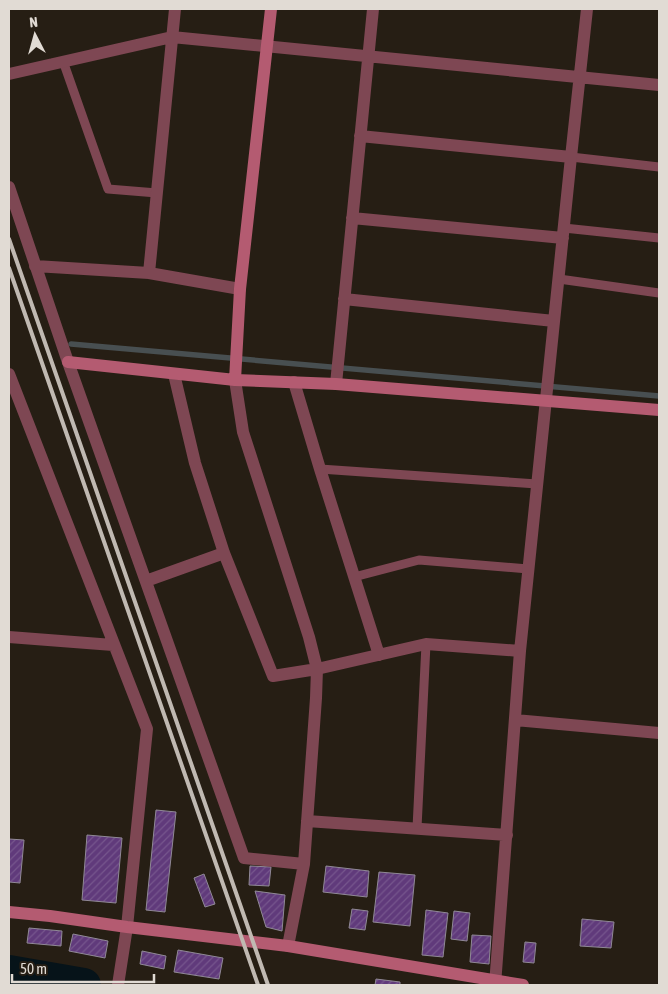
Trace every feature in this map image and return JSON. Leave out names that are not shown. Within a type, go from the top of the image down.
[{"type":"street","points":[[149,273],[175,9]]},
{"type":"street","points":[[271,9],[240,289],[235,380],[243,432],[310,637],[317,669],[304,864],[288,946]]},
{"type":"street","points":[[336,384],[373,9]]},
{"type":"street","points":[[496,983],[520,652],[587,9]]},
{"type":"street","points":[[9,74],[172,37],[659,86]]},
{"type":"street","points":[[360,136],[571,157]]},
{"type":"street","points":[[9,188],[68,362],[244,858],[304,864]]},
{"type":"street","points":[[352,218],[564,233]]},
{"type":"street","points":[[35,266],[149,273],[240,289]]},
{"type":"street","points":[[344,299],[554,322]]},
{"type":"street","points":[[68,362],[235,380],[336,384],[659,410]]},
{"type":"street","points":[[9,374],[147,729],[127,927],[118,980]]},
{"type":"street","points":[[174,374],[195,463],[224,553],[273,676],[317,669],[426,644],[520,652]]},
{"type":"street","points":[[294,382],[378,654]]},
{"type":"street","points":[[146,581],[224,553]]},
{"type":"street","points":[[9,638],[114,645]]},
{"type":"street","points":[[515,720],[659,733]]},
{"type":"street","points":[[307,821],[506,835]]},
{"type":"street","points":[[9,912],[288,946],[496,983],[523,985]]},
{"type":"lane","points":[[63,61],[108,189],[157,193]]},
{"type":"lane","points":[[571,157],[659,167]]},
{"type":"lane","points":[[564,233],[659,238]]},
{"type":"lane","points":[[558,279],[659,293]]},
{"type":"lane","points":[[320,469],[537,484]]},
{"type":"lane","points":[[354,577],[419,560],[528,570]]},
{"type":"lane","points":[[416,828],[426,644]]},
{"type":"building","points":[[156,810],[176,812],[165,912],[146,910]]},
{"type":"building","points":[[87,835],[122,838],[116,903],[82,900]]},
{"type":"building","points":[[9,839],[24,840],[20,883],[9,882]]},
{"type":"building","points":[[250,866],[271,867],[269,886],[249,885]]},
{"type":"building","points":[[326,866],[369,871],[367,897],[323,892]]},
{"type":"building","points":[[379,872],[415,875],[410,926],[373,922]]},
{"type":"building","points":[[204,874],[215,904],[205,907],[194,878]]},
{"type":"building","points":[[255,891],[285,895],[282,931],[266,927]]},
{"type":"building","points":[[352,909],[368,911],[365,930],[349,928]]},
{"type":"building","points":[[426,910],[448,913],[443,957],[422,955]]},
{"type":"building","points":[[454,911],[470,913],[467,941],[451,939]]},
{"type":"building","points":[[582,919],[614,922],[611,948],[580,946]]},
{"type":"building","points":[[29,928],[62,931],[61,946],[27,943]]},
{"type":"building","points":[[73,934],[108,941],[105,958],[69,951]]},
{"type":"building","points":[[472,935],[491,936],[489,964],[470,962]]},
{"type":"building","points":[[525,942],[536,943],[534,963],[523,962]]},
{"type":"building","points":[[178,950],[223,958],[219,979],[174,972]]},
{"type":"building","points":[[142,951],[166,956],[164,969],[140,964]]},
{"type":"building","points":[[376,979],[400,982],[400,985],[375,985]]},
{"type":"waterway","points":[[71,344],[659,396]]},
{"type":"waterway","points":[[9,972],[84,985]]},
{"type":"railway","points":[[9,239],[268,985]]},
{"type":"railway","points":[[9,268],[258,985]]}]
